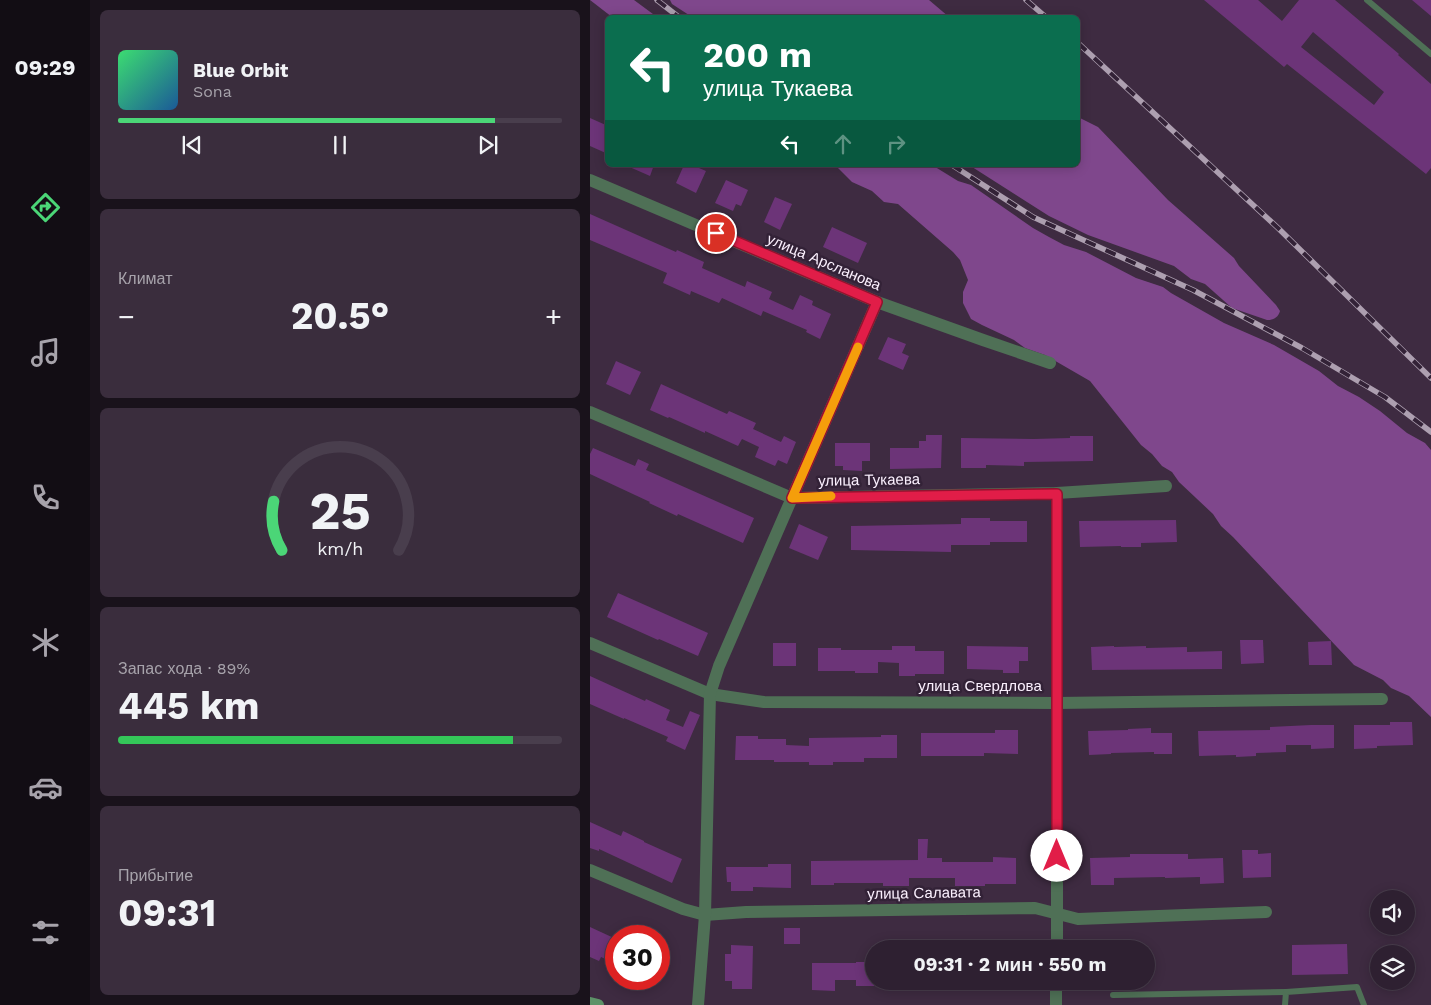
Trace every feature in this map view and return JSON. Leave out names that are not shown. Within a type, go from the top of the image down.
[{"type":"main road","points":[[590,1003],[598,1005]]},
{"type":"street","name":"улица Арсланова","points":[[590,180],[877,302],[1050,363]]},
{"type":"street","points":[[698,1005],[705,915],[710,694],[719,666],[877,302]]},
{"type":"street","name":"улица Тукаева","points":[[590,412],[792,498],[1057,494],[1166,486]]},
{"type":"street","points":[[1057,494],[1057,940]]},
{"type":"street","name":"улица Свердлова","points":[[590,643],[710,694],[764,702],[1382,699]]},
{"type":"street","name":"улица Салавата","points":[[590,870],[683,909],[705,915],[746,912],[1035,908],[1078,919],[1266,912]]},
{"type":"street","points":[[1056,990],[1056,1005]]},
{"type":"lane","points":[[1367,0],[1431,54]]},
{"type":"lane","points":[[1113,995],[1286,992],[1357,987],[1364,1005]]},
{"type":"lane","points":[[1285,1005],[1286,992]]},
{"type":"shaded area","points":[[590,0],[634,0],[654,15],[609,15]]},
{"type":"shaded area","points":[[670,0],[929,0],[947,15],[689,15],[672,4]]},
{"type":"shaded area","points":[[1080,118],[1098,127],[1168,200],[1234,258],[1280,311],[1277,317],[1267,320],[1232,308],[1205,284],[1191,279],[1174,266],[1088,235],[1049,216],[972,167],[1080,167]]},
{"type":"shaded area","points":[[837,167],[935,167],[958,181],[971,185],[1033,228],[1064,245],[1086,252],[1136,278],[1163,287],[1224,323],[1274,345],[1319,371],[1338,386],[1380,411],[1407,433],[1425,443],[1431,450],[1431,717],[1409,696],[1391,688],[1383,680],[1354,665],[1221,526],[1213,514],[1179,482],[1172,472],[1162,466],[1141,445],[1090,381],[1045,355],[1025,348],[1014,340],[971,319],[963,303],[963,292],[968,280],[960,260],[898,204],[884,202],[872,191],[852,182]]},
{"type":"building","points":[[1204,0],[1258,0],[1282,21],[1299,0],[1335,0],[1399,54],[1431,84],[1431,168],[1426,174],[1287,64],[1284,67]],"holes":[[[1313,32],[1384,92],[1374,105],[1301,47]]]},
{"type":"building","points":[[1412,0],[1431,0],[1431,16]]},
{"type":"building","points":[[590,118],[605,125],[605,153],[590,146]]},
{"type":"building","points":[[630,167],[653,167],[650,176]]},
{"type":"building","points":[[683,167],[700,167],[706,171],[696,193],[676,183]]},
{"type":"building","points":[[726,180],[748,190],[741,206],[736,204],[733,211],[715,203]]},
{"type":"building","points":[[775,197],[792,204],[780,230],[764,222]]},
{"type":"building","points":[[590,214],[676,252],[677,250],[704,262],[702,268],[745,287],[747,281],[772,292],[769,299],[793,310],[800,295],[813,301],[812,305],[831,314],[820,339],[806,332],[807,330],[763,311],[761,316],[722,298],[719,303],[691,291],[690,295],[663,283],[667,273],[590,240]]},
{"type":"building","points":[[832,227],[867,243],[858,263],[823,247]]},
{"type":"building","points":[[888,337],[906,344],[902,353],[909,356],[903,370],[878,359]]},
{"type":"building","points":[[616,361],[641,372],[630,395],[606,384]]},
{"type":"building","points":[[661,384],[727,414],[729,411],[756,423],[753,429],[781,442],[784,436],[796,442],[787,464],[778,460],[775,466],[755,457],[759,447],[742,439],[738,446],[650,410]]},
{"type":"building","points":[[926,435],[942,435],[941,468],[890,469],[890,448],[919,448],[919,441],[926,441]]},
{"type":"building","points":[[1070,436],[1093,436],[1093,461],[1024,462],[1024,466],[986,465],[986,468],[961,468],[961,438],[1034,439],[1070,438]]},
{"type":"building","points":[[835,443],[870,443],[870,461],[862,461],[862,471],[843,470],[843,466],[835,466]]},
{"type":"building","points":[[593,448],[635,466],[638,459],[649,464],[646,470],[754,518],[743,543],[678,514],[677,516],[590,474],[590,454]]},
{"type":"building","points":[[961,518],[990,518],[990,521],[1027,521],[1027,542],[990,542],[990,545],[951,545],[951,552],[851,550],[851,526],[961,524]]},
{"type":"building","points":[[1176,520],[1177,542],[1141,543],[1141,547],[1080,547],[1079,521]]},
{"type":"building","points":[[799,524],[828,537],[818,560],[789,548]]},
{"type":"building","points":[[618,593],[708,633],[698,656],[607,617]]},
{"type":"building","points":[[1240,640],[1263,640],[1264,663],[1241,664]]},
{"type":"building","points":[[1331,641],[1332,665],[1309,665],[1308,642]]},
{"type":"building","points":[[773,643],[796,643],[796,666],[773,666]]},
{"type":"building","points":[[892,646],[915,646],[915,651],[944,651],[944,674],[899,676],[899,663],[878,662],[878,673],[818,671],[818,648],[892,650]]},
{"type":"building","points":[[967,646],[1028,647],[1028,661],[1019,661],[1019,673],[1003,673],[1003,670],[967,669]]},
{"type":"building","points":[[1146,646],[1146,648],[1187,647],[1187,652],[1222,651],[1222,669],[1092,670],[1091,647]]},
{"type":"building","points":[[590,676],[670,710],[666,720],[683,727],[690,711],[700,715],[685,750],[666,741],[668,737],[590,704]]},
{"type":"building","points":[[1390,722],[1412,722],[1413,745],[1354,749],[1354,725],[1390,725]]},
{"type":"building","points":[[1334,725],[1334,748],[1311,749],[1311,745],[1286,745],[1286,752],[1256,753],[1256,756],[1199,756],[1198,731],[1270,730],[1270,727]]},
{"type":"building","points":[[1151,728],[1151,733],[1172,733],[1172,754],[1154,754],[1154,752],[1089,755],[1088,731]]},
{"type":"building","points":[[995,730],[1018,730],[1018,754],[984,753],[984,756],[921,756],[921,733],[995,733]]},
{"type":"building","points":[[881,735],[897,735],[897,758],[864,758],[864,762],[833,762],[833,765],[809,765],[809,762],[774,762],[774,760],[735,760],[736,736],[758,736],[758,739],[786,739],[786,745],[809,746],[809,738],[881,737]]},
{"type":"building","points":[[590,822],[621,836],[623,831],[682,859],[672,883],[599,849],[599,851],[590,848]]},
{"type":"building","points":[[918,839],[928,839],[927,858],[942,858],[942,862],[993,862],[993,857],[1016,858],[1016,884],[955,886],[955,878],[909,878],[909,886],[883,886],[883,883],[811,885],[811,861],[918,860]]},
{"type":"building","points":[[1242,850],[1258,850],[1258,854],[1271,853],[1271,877],[1243,878]]},
{"type":"building","points":[[1130,854],[1188,854],[1188,859],[1223,858],[1224,883],[1200,884],[1200,877],[1165,877],[1114,878],[1114,885],[1091,885],[1090,858],[1130,857]]},
{"type":"building","points":[[768,864],[791,864],[791,888],[753,887],[753,891],[731,891],[731,882],[727,882],[726,867],[768,867]]},
{"type":"building","points":[[590,927],[605,934],[605,959],[601,957],[599,961],[590,957]]},
{"type":"building","points":[[784,928],[800,928],[800,944],[784,944]]},
{"type":"building","points":[[1347,944],[1348,974],[1292,975],[1292,945]]},
{"type":"building","points":[[731,945],[753,946],[752,989],[732,989],[732,981],[725,981],[725,954],[731,954]]},
{"type":"building","points":[[865,962],[865,986],[856,986],[856,980],[835,980],[835,991],[812,990],[812,963]]},
{"type":"railway","points":[[657,0],[676,15]]},
{"type":"railway","points":[[1026,0],[1044,15]]},
{"type":"railway","points":[[1080,45],[1278,228],[1431,378]]},
{"type":"railway","points":[[955,167],[1033,217],[1193,290],[1302,348],[1385,397],[1431,432]]},
{"type":"slow traffic","points":[[831,496],[792,498],[858,347]]},
{"type":"route","points":[[716,233],[877,302],[792,498],[1057,494],[1057,856]]}]
